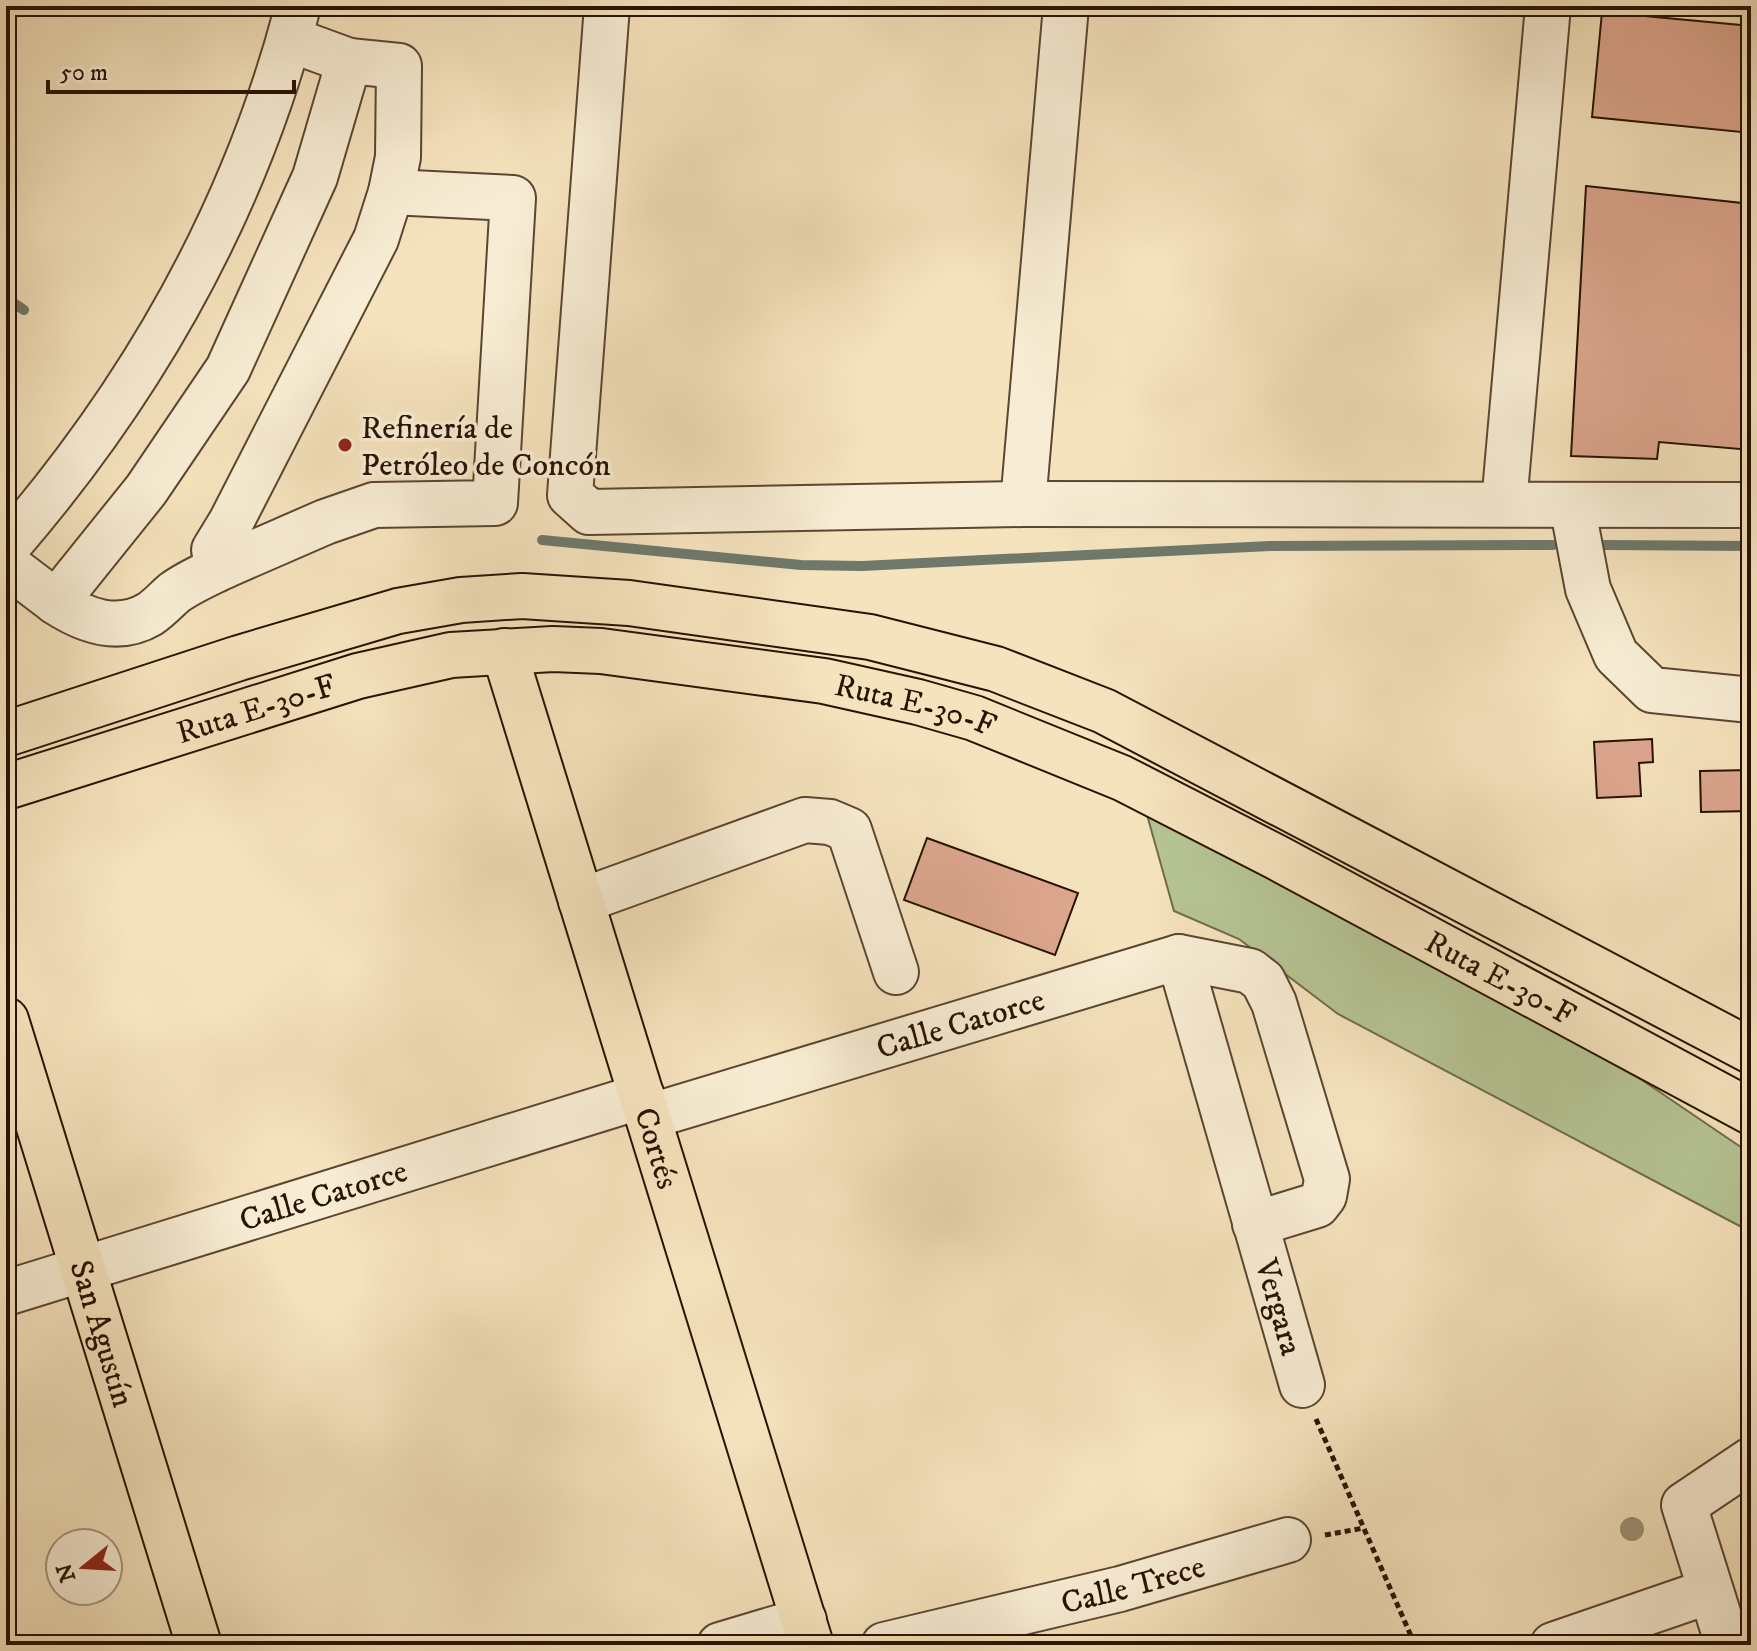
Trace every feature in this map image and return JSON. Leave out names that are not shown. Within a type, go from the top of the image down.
[{"type":"main road","name":"Ruta E-30-F","points":[[10,728],[362,621],[461,600],[522,596],[591,599],[870,637],[996,669],[1104,711],[1751,1051]]},
{"type":"main road","name":"Ruta E-30-F","points":[[6,787],[358,676],[451,655],[504,651],[601,651],[824,681],[974,718],[1122,778],[1278,858],[1751,1112]]},
{"type":"main road","name":"Cortés","points":[[504,651],[807,1632]]},
{"type":"main road","name":"San Agustín","points":[[6,1020],[199,1645]]},
{"type":"street","points":[[607,6],[570,495],[589,512],[1023,504],[1751,505]]},
{"type":"street","points":[[1023,504],[1066,6]]},
{"type":"street","points":[[1504,504],[1548,6]]},
{"type":"street","points":[[6,548],[93,442],[174,315],[240,180],[294,22],[349,61],[399,66],[398,157],[376,239],[214,550],[224,566]]},
{"type":"street","points":[[56,602],[146,490],[228,369],[315,177],[349,61]]},
{"type":"street","points":[[6,564],[78,616],[106,624],[132,622],[152,613],[176,591],[224,566],[374,505],[495,503],[513,198],[391,192]]},
{"type":"street","points":[[1572,505],[1588,589],[1616,655],[1652,690],[1751,700]]},
{"type":"street","points":[[581,901],[805,820],[830,822],[849,830],[896,972]]},
{"type":"street","points":[[1179,957],[1250,971],[1263,981],[1274,1003],[1327,1179],[1324,1196],[1317,1205],[1255,1224]]},
{"type":"street","name":"Calle Catorce","points":[[6,1293],[645,1106],[1179,957]]},
{"type":"street","name":"Vergara","points":[[1179,957],[1302,1385]]},
{"type":"street","points":[[1728,1645],[1684,1505],[1751,1460]]},
{"type":"street","name":"Calle Trece","points":[[884,1645],[1120,1589],[1288,1540]]},
{"type":"street","points":[[1553,1645],[1710,1591]]},
{"type":"street","points":[[720,1645],[807,1632]]},
{"type":"path","name":"Vergara","points":[[1302,1385],[1415,1645]]},
{"type":"green space","points":[[1144,804],[1642,1080],[1751,1154],[1751,1232],[1338,1014],[1239,939],[1174,911]]},
{"type":"building","points":[[1602,12],[1751,26],[1751,133],[1592,117]]},
{"type":"building","points":[[1586,186],[1751,204],[1751,450],[1659,442],[1657,459],[1571,456]]},
{"type":"building","points":[[1652,739],[1653,762],[1639,763],[1641,796],[1597,798],[1594,742]]},
{"type":"building","points":[[1751,770],[1751,811],[1701,812],[1700,771]]},
{"type":"building","points":[[927,838],[1078,893],[1055,955],[904,900]]},
{"type":"waterway","points":[[6,298],[24,310]]},
{"type":"waterway","points":[[542,540],[801,565],[862,566],[1270,546],[1553,545]]},
{"type":"waterway","points":[[1605,545],[1751,546]]},
{"type":"place","name":"Refinería de Petróleo de Concón","points":[[345,445]]}]
